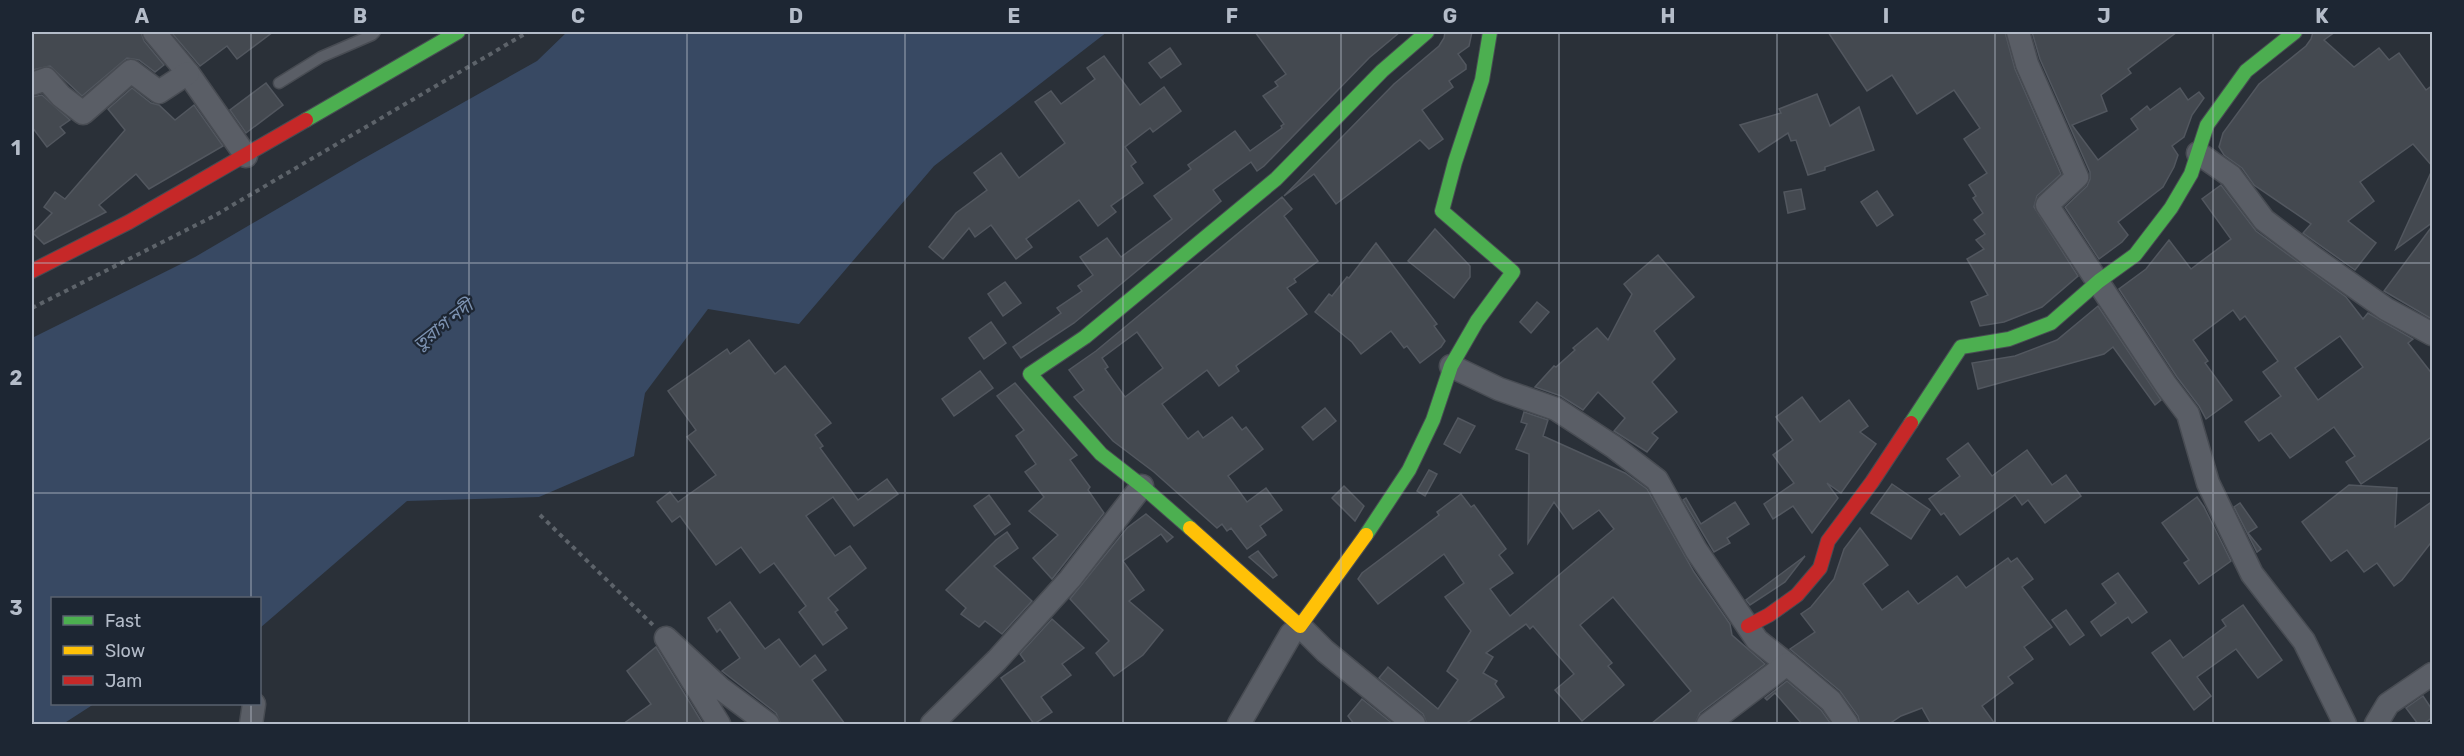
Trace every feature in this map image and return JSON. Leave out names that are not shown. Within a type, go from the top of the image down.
[{"type":"main road","points":[[32,271],[129,222],[458,32]]},
{"type":"main road","points":[[1427,32],[1382,71],[1276,179],[1085,337],[1030,374],[1101,454],[1142,486],[1300,626],[1353,556],[1409,470],[1433,420],[1451,366],[1477,321],[1513,272],[1442,211],[1455,162],[1482,80],[1490,32]]},
{"type":"main road","points":[[1748,626],[1769,615],[1797,595],[1820,568],[1828,541],[1872,482],[1961,347],[2009,339],[2051,322],[2099,281],[2135,255],[2171,208],[2191,174],[2206,125],[2246,71],[2295,32]]},
{"type":"street","points":[[154,32],[188,73],[246,156]]},
{"type":"street","points":[[2018,32],[2027,64],[2077,177],[2047,205],[2166,385],[2188,414],[2208,483],[2253,574],[2304,641],[2344,724]]},
{"type":"street","points":[[32,84],[46,79],[61,96],[83,113],[131,71],[159,92],[188,73]]},
{"type":"street","points":[[2198,153],[2231,176],[2264,219],[2314,258],[2386,309],[2433,334]]},
{"type":"street","points":[[1451,366],[1499,389],[1556,409],[1614,447],[1657,480],[1696,550],[1757,640],[1831,701],[1846,724]]},
{"type":"street","points":[[932,724],[997,660],[1070,579],[1142,486]]},
{"type":"street","points":[[1239,724],[1291,634],[1300,626],[1325,651],[1414,724]]},
{"type":"street","points":[[666,638],[719,724]]},
{"type":"street","points":[[666,638],[720,688],[768,724]]},
{"type":"street","points":[[1708,724],[1787,664]]},
{"type":"street","points":[[2376,724],[2388,704],[2433,674]]},
{"type":"street","points":[[251,724],[254,705]]},
{"type":"lane","points":[[279,83],[321,57],[375,32]]},
{"type":"path","points":[[32,308],[214,216],[528,32]]},
{"type":"path","points":[[540,515],[666,638]]},
{"type":"water","name":"তুরাগ নদী","points":[[567,32],[1107,32],[934,166],[799,324],[708,309],[645,393],[634,456],[539,497],[407,501],[261,627],[261,597],[51,597],[51,705],[92,705],[63,724],[32,724],[32,338],[195,257],[537,61]]},
{"type":"building","points":[[32,32],[141,32],[144,41],[164,65],[155,72],[139,60],[127,58],[82,96],[50,66],[32,70]]},
{"type":"building","points":[[171,32],[273,32],[237,59],[227,46],[200,66]]},
{"type":"building","points":[[1255,32],[1400,32],[1369,58],[1264,166],[1257,171],[1251,162],[1213,190],[1221,201],[1074,323],[1021,358],[1013,347],[1061,313],[1057,308],[1082,291],[1078,286],[1093,275],[1080,257],[1107,238],[1121,257],[1172,219],[1154,196],[1191,169],[1188,165],[1235,131],[1250,151],[1282,128],[1284,124],[1263,96],[1278,86],[1275,82],[1286,74]]},
{"type":"building","points":[[1445,32],[1472,32],[1469,46],[1458,54],[1466,65],[1466,69],[1449,81],[1453,87],[1422,110],[1443,139],[1429,149],[1420,140],[1336,204],[1314,174],[1284,196],[1394,84],[1439,46]]},
{"type":"building","points":[[1828,32],[2005,32],[2015,69],[2061,174],[2037,196],[2034,207],[2078,276],[2042,307],[2004,322],[1980,326],[1971,302],[1988,295],[1967,259],[1984,249],[1976,240],[1985,234],[1974,220],[1983,213],[1973,198],[1976,196],[1969,185],[1987,173],[1964,139],[1980,128],[1954,90],[1917,114],[1892,75],[1867,91]]},
{"type":"building","points":[[2032,32],[2177,32],[2128,69],[2131,73],[2101,95],[2107,111],[2072,125],[2098,160],[2138,129],[2131,119],[2147,106],[2150,110],[2180,88],[2188,100],[2199,92],[2204,98],[2192,115],[2184,137],[2172,146],[2178,155],[2163,187],[2118,222],[2128,235],[2099,259],[2065,207],[2087,186],[2090,172],[2040,59]]},
{"type":"building","points":[[2313,32],[2335,32],[2324,40],[2354,67],[2379,48],[2389,60],[2399,53],[2426,90],[2433,85],[2433,167],[2413,144],[2360,182],[2374,201],[2348,221],[2376,243],[2355,270],[2303,233],[2311,224],[2254,185],[2242,168],[2224,155],[2219,147],[2223,133],[2259,84],[2306,46]]},
{"type":"building","points":[[1170,48],[1181,64],[1161,78],[1149,63]]},
{"type":"building","points":[[1104,56],[1140,105],[1164,87],[1181,111],[1153,132],[1150,128],[1125,147],[1136,162],[1131,166],[1143,183],[1111,206],[1116,212],[1098,226],[1079,200],[1026,239],[1032,247],[1016,259],[991,225],[975,237],[969,228],[943,259],[929,247],[956,213],[987,190],[974,173],[1001,153],[1019,178],[1065,143],[1035,102],[1051,91],[1061,104],[1095,79],[1087,68]]},
{"type":"building","points":[[266,83],[283,105],[246,133],[230,110]]},
{"type":"building","points":[[132,88],[151,103],[159,105],[175,120],[194,105],[223,146],[149,189],[136,174],[99,205],[106,212],[44,244],[33,233],[52,213],[44,207],[55,192],[65,199],[125,130],[108,109]]},
{"type":"building","points":[[1817,94],[1830,126],[1859,107],[1874,150],[1808,175],[1796,140],[1791,141],[1788,133],[1759,152],[1740,125],[1781,113],[1779,109]]},
{"type":"building","points":[[42,95],[70,120],[60,127],[65,133],[47,147],[32,127],[32,97]]},
{"type":"building","points":[[2433,168],[2433,222],[2396,249]]},
{"type":"building","points":[[2221,185],[2256,231],[2346,297],[2363,319],[2368,313],[2413,339],[2408,343],[2433,375],[2433,436],[2361,484],[2346,462],[2355,456],[2334,427],[2290,458],[2271,433],[2259,441],[2245,422],[2281,396],[2263,372],[2278,361],[2245,316],[2240,320],[2233,310],[2193,340],[2208,361],[2205,363],[2232,400],[2206,419],[2119,289],[2146,269],[2169,240],[2191,269],[2231,239],[2202,199]],"holes":[[[2340,336],[2363,367],[2318,400],[2295,368]]]},
{"type":"building","points":[[1801,189],[1805,209],[1788,213],[1784,192]]},
{"type":"building","points":[[1877,191],[1893,215],[1877,226],[1861,202]]},
{"type":"building","points":[[1282,197],[1292,209],[1284,216],[1318,261],[1294,279],[1296,282],[1287,288],[1307,314],[1236,366],[1239,371],[1219,386],[1207,370],[1162,404],[1188,439],[1198,431],[1203,438],[1232,417],[1242,430],[1246,427],[1263,449],[1228,476],[1247,502],[1266,488],[1282,510],[1260,526],[1266,535],[1247,549],[1231,528],[1227,531],[1222,524],[1217,528],[1154,472],[1113,441],[1074,397],[1084,390],[1069,370],[1096,351]],"holes":[[[1137,332],[1163,368],[1125,397],[1105,369],[1108,367],[1102,358]]]},
{"type":"building","points":[[2433,225],[2433,314],[2430,318],[2384,291]]},
{"type":"building","points":[[1435,229],[1470,266],[1470,277],[1454,298],[1408,261]]},
{"type":"building","points":[[1376,243],[1437,324],[1434,326],[1445,341],[1441,347],[1420,363],[1391,331],[1361,354],[1352,342],[1315,312],[1329,294],[1332,296],[1347,277],[1349,278]]},
{"type":"building","points":[[1658,255],[1694,297],[1654,331],[1675,359],[1652,382],[1677,412],[1652,433],[1658,438],[1647,452],[1614,431],[1625,418],[1598,392],[1583,410],[1561,396],[1535,387],[1554,366],[1556,367],[1575,350],[1573,348],[1597,328],[1608,340],[1632,294],[1624,284]]},
{"type":"building","points":[[1005,282],[1021,303],[1003,316],[988,294]]},
{"type":"building","points":[[1537,302],[1549,312],[1531,333],[1520,322]]},
{"type":"building","points":[[2098,306],[2161,400],[2155,405],[2113,347],[2104,354],[1978,389],[1972,363],[2015,356],[2057,340]]},
{"type":"building","points":[[991,322],[1006,343],[984,359],[969,338]]},
{"type":"building","points":[[749,340],[775,374],[785,366],[831,423],[815,435],[823,446],[820,448],[858,500],[887,479],[898,494],[854,526],[833,497],[806,516],[835,556],[850,546],[866,568],[828,598],[838,610],[835,612],[847,628],[823,645],[799,612],[806,606],[774,563],[760,573],[741,547],[716,565],[680,516],[672,522],[657,502],[670,492],[678,502],[716,475],[687,437],[696,430],[668,391],[727,349],[730,354]]},
{"type":"building","points":[[980,371],[993,388],[954,416],[942,399]]},
{"type":"building","points":[[1015,383],[1077,455],[1070,460],[1090,487],[1088,490],[1104,513],[1052,579],[1033,558],[1058,535],[1029,511],[1044,497],[1025,472],[1036,464],[1016,436],[1024,430],[997,396]]},
{"type":"building","points":[[1802,397],[1820,422],[1849,400],[1868,426],[1860,432],[1876,444],[1841,493],[1827,483],[1838,498],[1812,533],[1793,506],[1773,519],[1764,504],[1794,483],[1773,455],[1793,440],[1776,417]]},
{"type":"building","points":[[1325,408],[1336,421],[1313,440],[1302,427]]},
{"type":"building","points":[[1524,412],[1548,420],[1543,436],[1625,473],[1647,489],[1694,572],[1730,624],[1732,635],[1765,664],[1700,713],[1695,724],[1651,724],[1691,691],[1613,597],[1580,625],[1612,663],[1608,666],[1624,685],[1582,721],[1555,690],[1574,674],[1533,626],[1530,629],[1526,624],[1486,653],[1493,657],[1483,673],[1497,681],[1495,684],[1504,697],[1465,724],[1427,724],[1423,714],[1379,678],[1388,667],[1438,709],[1458,680],[1447,671],[1471,631],[1445,597],[1464,583],[1444,554],[1378,604],[1358,579],[1362,573],[1439,515],[1437,512],[1461,494],[1471,507],[1474,505],[1506,549],[1499,555],[1513,573],[1490,589],[1510,616],[1614,529],[1599,510],[1573,529],[1554,502],[1528,543],[1529,454],[1516,449],[1527,424],[1521,422]]},
{"type":"building","points":[[1458,418],[1475,426],[1460,453],[1444,444]]},
{"type":"building","points":[[1968,443],[1992,476],[2027,450],[2052,485],[2066,475],[2081,496],[2045,523],[2028,500],[2022,505],[2015,495],[1960,535],[1944,513],[1941,515],[1929,499],[1960,476],[1947,459]]},
{"type":"building","points":[[1429,470],[1437,474],[1425,496],[1417,491]]},
{"type":"building","points":[[1892,484],[1930,510],[1911,539],[1871,513]]},
{"type":"building","points":[[2349,485],[2397,488],[2395,527],[2433,501],[2433,540],[2402,580],[2394,586],[2377,563],[2364,572],[2347,550],[2331,561],[2302,522]]},
{"type":"building","points":[[1344,486],[1364,506],[1355,521],[1332,498]]},
{"type":"building","points":[[989,495],[1010,524],[995,535],[974,506]]},
{"type":"building","points":[[2197,497],[2231,561],[2199,584],[2184,563],[2189,560],[2162,523]]},
{"type":"building","points":[[1686,498],[1701,524],[1735,502],[1749,524],[1727,538],[1730,543],[1714,552],[1683,500]]},
{"type":"building","points":[[2240,503],[2257,527],[2248,533],[2261,549],[2257,552],[2234,507]]},
{"type":"building","points":[[1146,514],[1173,537],[1167,542],[1161,534],[1123,561],[1144,590],[1129,601],[1163,630],[1143,655],[1114,676],[1096,653],[1109,641],[1070,599],[1127,528]]},
{"type":"building","points":[[1860,528],[1888,565],[1863,584],[1882,610],[1908,591],[1918,604],[1957,576],[1966,588],[2008,558],[2011,562],[2017,558],[2033,579],[2022,587],[2052,627],[2024,647],[2033,659],[2008,677],[2013,683],[1982,706],[1995,724],[1931,724],[1922,708],[1901,716],[1889,724],[1860,724],[1858,716],[1840,691],[1790,649],[1815,632],[1801,614],[1811,607],[1834,579],[1844,549]]},
{"type":"building","points":[[1007,532],[1018,548],[994,566],[1032,601],[1002,634],[985,621],[979,627],[961,614],[966,608],[946,590]]},
{"type":"building","points":[[1258,551],[1277,575],[1273,578],[1249,557]]},
{"type":"building","points":[[1805,556],[1785,582],[1750,605],[1746,600]]},
{"type":"building","points":[[2118,573],[2147,612],[2132,623],[2128,617],[2101,636],[2091,622],[2116,603],[2102,584]]},
{"type":"building","points":[[730,602],[765,649],[779,639],[800,667],[815,655],[826,670],[812,680],[845,724],[781,724],[776,713],[722,671],[740,658],[720,629],[717,632],[708,618]]},
{"type":"building","points":[[2243,605],[2282,660],[2258,678],[2236,649],[2197,677],[2211,696],[2194,710],[2152,653],[2170,640],[2183,658],[2226,626],[2222,620]]},
{"type":"building","points":[[2066,610],[2084,635],[2070,645],[2052,620]]},
{"type":"building","points":[[1052,619],[1084,648],[1062,664],[1071,675],[1041,697],[1052,712],[1034,724],[1001,678],[1025,661],[1020,654]]},
{"type":"building","points":[[656,647],[703,724],[623,724],[651,704],[627,671]]},
{"type":"building","points":[[1787,681],[1821,710],[1831,724],[1802,724],[1775,693],[1767,700],[1765,698]]},
{"type":"building","points":[[2423,696],[2433,711],[2433,717],[2423,724],[2418,724],[2406,708]]},
{"type":"building","points":[[1362,699],[1393,724],[1354,724],[1348,716]]},
{"type":"traffic: fast","points":[[306,120],[458,32]]},
{"type":"traffic: fast","points":[[1190,528],[1101,454],[1030,374],[1085,337],[1276,179],[1382,71],[1427,32]]},
{"type":"traffic: fast","points":[[1366,535],[1409,470],[1433,420],[1451,366],[1477,321],[1513,272],[1442,211],[1455,162],[1482,80],[1490,32]]},
{"type":"traffic: fast","points":[[1911,423],[1961,347],[2009,339],[2051,323],[2099,281],[2135,255],[2171,208],[2191,174],[2207,125],[2246,71],[2295,32]]},
{"type":"traffic: slow","points":[[1190,528],[1300,626],[1366,535]]},
{"type":"traffic: jam","points":[[32,271],[129,222],[306,120]]},
{"type":"traffic: jam","points":[[1748,626],[1769,615],[1797,595],[1820,568],[1828,541],[1872,482],[1911,423]]}]
